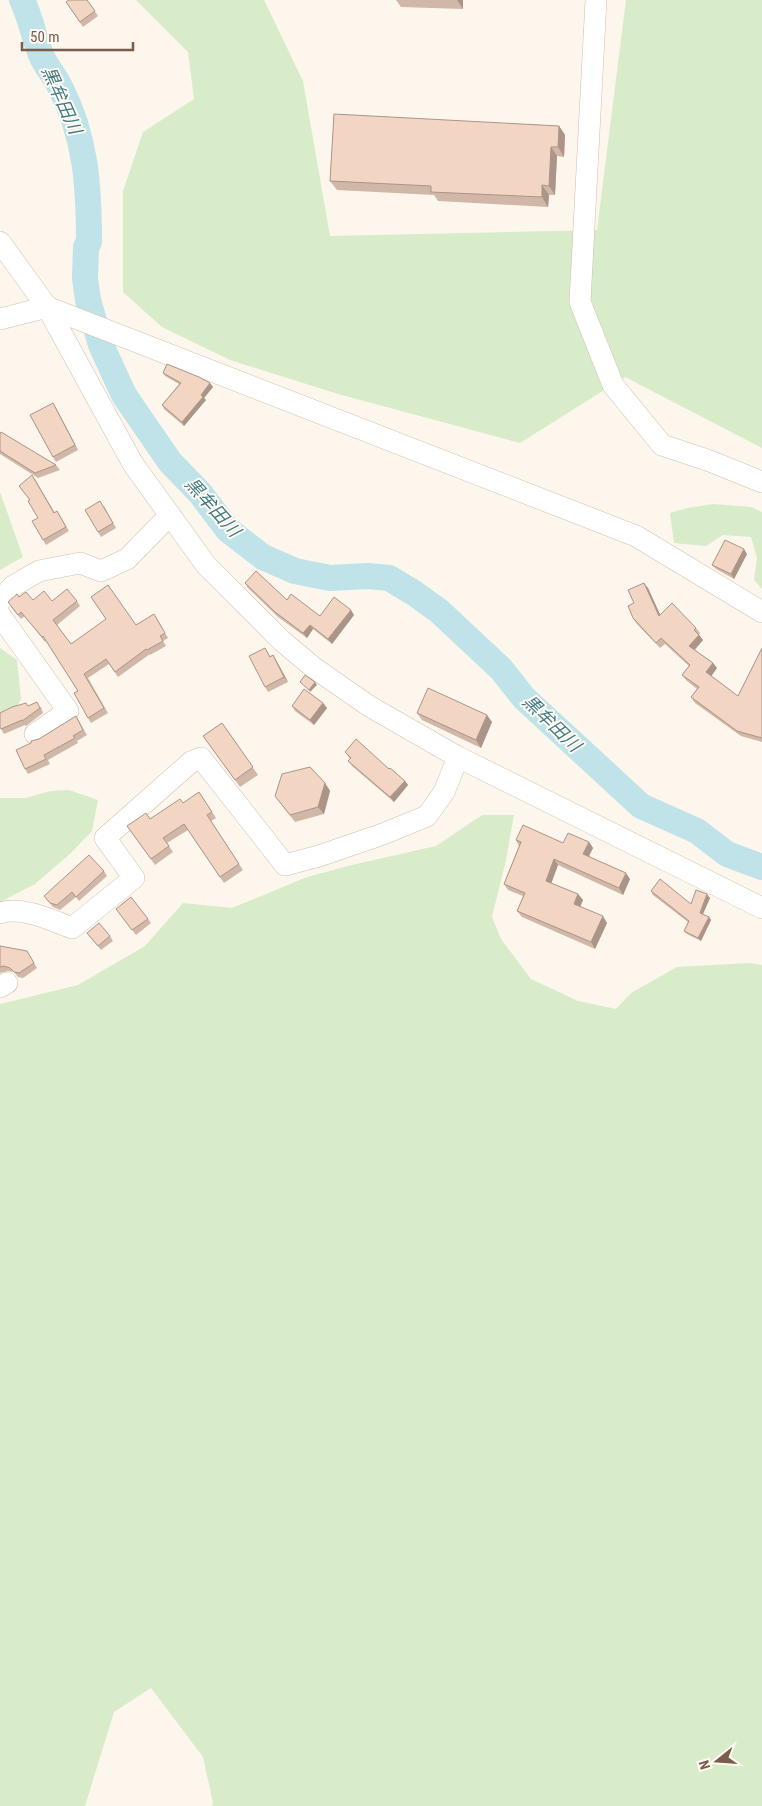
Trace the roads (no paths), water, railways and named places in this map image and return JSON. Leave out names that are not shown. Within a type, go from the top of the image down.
[{"type":"street","points":[[596,0],[580,302],[613,385],[662,445],[710,461],[762,482]]},
{"type":"street","points":[[0,242],[47,307],[133,464],[206,564],[282,642],[313,667],[369,706],[458,757],[762,908]]},
{"type":"street","points":[[0,319],[47,307],[636,536],[762,612]]},
{"type":"street","points":[[0,601],[13,586],[39,571],[80,563],[101,571],[128,559],[170,515]]},
{"type":"street","points":[[0,615],[68,711],[35,734]]},
{"type":"street","points":[[0,913],[6,911],[32,914],[72,928],[134,878],[105,838],[191,762],[202,758],[285,865],[347,846],[427,816],[444,792],[458,757]]},
{"type":"waterway","name":"黒牟田川","points":[[22,0],[42,57],[69,106],[81,143],[87,182],[89,221],[85,278],[88,300],[101,345],[124,395],[170,462],[200,493],[228,530],[263,557],[295,571],[330,578],[368,576],[389,578],[414,593],[439,611],[501,669],[524,698],[641,806],[697,831],[727,854],[762,867]]}]
